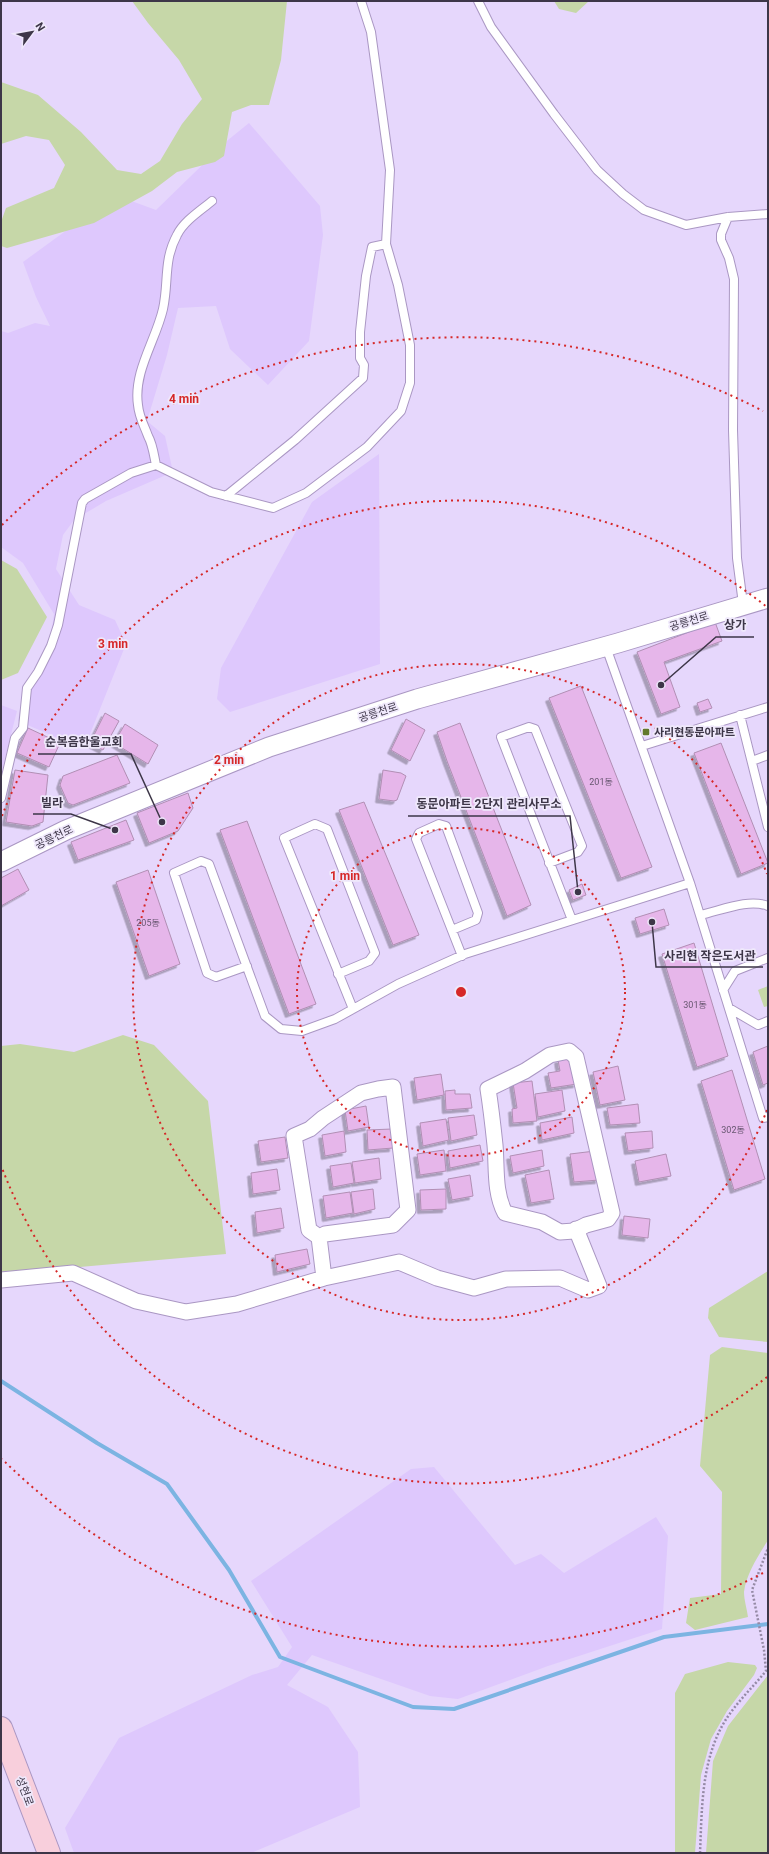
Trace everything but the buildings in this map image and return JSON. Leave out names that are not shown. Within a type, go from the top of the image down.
[{"type":"main road","name":"성현로","points":[[1,1728],[49,1853]]},
{"type":"street","name":"공릉천로","points":[[1,862],[66,830],[269,747],[417,699],[606,647],[743,604],[768,598]]},
{"type":"street","points":[[569,1051],[576,1057],[612,1213],[608,1219],[586,1224],[576,1229],[560,1232],[542,1222],[505,1213],[501,1206],[496,1177],[495,1146],[488,1089],[525,1071],[550,1055],[569,1051]]},
{"type":"street","points":[[319,1237],[325,1234],[393,1225],[408,1210],[394,1087],[378,1088],[361,1093],[323,1118],[310,1129],[294,1136],[309,1230],[319,1237],[324,1278]]},
{"type":"street","points":[[1,1280],[73,1273],[136,1301],[186,1312],[237,1304],[324,1278],[399,1262],[437,1278],[474,1288],[506,1279],[560,1278],[588,1290],[599,1286],[576,1229]]},
{"type":"lane","points":[[1,798],[15,738],[23,728],[27,688],[38,672],[51,646],[58,625],[82,502],[85,499],[131,473],[156,465],[211,492],[273,508],[306,493],[367,447],[401,411],[410,383],[410,345],[398,285],[386,244],[390,170],[372,32],[361,1]]},
{"type":"lane","points":[[478,1],[491,27],[597,170],[623,194],[644,210],[686,225],[728,217],[768,214]]},
{"type":"lane","points":[[156,465],[153,450],[142,423],[137,404],[138,382],[164,307],[169,252],[178,233],[192,216],[212,201]]},
{"type":"lane","points":[[728,217],[721,234],[721,240],[729,258],[734,279],[733,430],[737,558],[743,604]]},
{"type":"lane","points":[[226,496],[295,440],[362,378],[364,365],[360,358],[360,332],[366,276],[372,247],[386,244]]},
{"type":"lane","points":[[606,647],[690,882],[763,1118],[768,1117]]},
{"type":"lane","points":[[642,746],[768,707]]},
{"type":"lane","points":[[740,715],[767,822]]},
{"type":"lane","points":[[549,863],[578,852],[582,846],[535,729],[529,726],[501,737],[549,863],[572,920]]},
{"type":"lane","points":[[752,761],[768,755]]},
{"type":"lane","points":[[338,974],[369,961],[375,953],[327,829],[315,824],[284,838],[338,974],[353,1009]]},
{"type":"lane","points":[[452,930],[476,920],[478,913],[446,826],[439,824],[418,833],[416,839],[462,956]]},
{"type":"lane","points":[[247,966],[216,978],[207,973],[174,874],[201,862],[209,864],[247,966],[265,1016],[281,1029],[302,1030],[335,1019],[398,984],[462,956],[690,882]]},
{"type":"lane","points":[[700,915],[746,904],[768,906]]},
{"type":"lane","points":[[723,990],[735,971],[768,958]]},
{"type":"lane","points":[[729,1008],[758,1025],[768,1021]]},
{"type":"path","points":[[700,1853],[703,1792],[708,1759],[725,1722],[766,1671],[764,1650],[752,1590],[768,1548]]},
{"type":"shaded area","points":[[249,123],[320,206],[323,235],[309,341],[268,385],[230,349],[216,306],[178,308],[167,355],[147,421],[165,436],[173,472],[106,501],[74,520],[63,535],[56,569],[79,605],[115,620],[126,644],[84,749],[18,721],[21,704],[51,634],[54,614],[23,563],[1,547],[1,331],[8,333],[35,323],[50,326],[36,297],[23,262],[115,195],[156,210],[228,140]]},
{"type":"shaded area","points":[[379,454],[380,664],[230,712],[217,699],[221,668],[312,502]]},
{"type":"shaded area","points":[[1,705],[17,711],[1,774]]},
{"type":"shaded area","points":[[434,1467],[515,1565],[541,1554],[564,1573],[656,1517],[668,1536],[662,1629],[548,1666],[458,1699],[430,1696],[312,1655],[287,1685],[328,1707],[358,1752],[360,1807],[251,1853],[74,1853],[65,1828],[119,1738],[252,1675],[278,1667],[292,1647],[251,1581],[411,1469]]},
{"type":"green space","points":[[132,1],[287,1],[281,60],[269,105],[251,105],[232,112],[224,156],[215,162],[177,172],[152,191],[94,223],[7,248],[1,246],[1,222],[6,208],[54,188],[65,165],[49,140],[26,136],[1,144],[1,82],[38,95],[81,132],[117,170],[141,174],[160,161],[182,124],[202,99],[179,60]]},
{"type":"green space","points":[[554,1],[589,1],[576,13],[559,9]]},
{"type":"green space","points":[[1,560],[17,569],[47,617],[18,673],[1,680]]},
{"type":"green space","points":[[768,986],[768,1006],[764,1007],[758,990]]},
{"type":"green space","points":[[123,1035],[154,1045],[208,1101],[226,1254],[1,1274],[1,1046],[20,1044],[74,1052]]},
{"type":"green space","points":[[768,1271],[768,1342],[719,1337],[708,1318],[709,1308]]},
{"type":"green space","points":[[722,1347],[768,1353],[768,1540],[753,1565],[745,1585],[744,1595],[748,1617],[695,1630],[686,1623],[690,1598],[721,1594],[722,1492],[700,1466],[710,1355]]},
{"type":"green space","points":[[728,1662],[755,1665],[757,1668],[754,1675],[727,1711],[711,1739],[701,1775],[695,1853],[675,1853],[675,1693],[685,1674]]},
{"type":"green space","points":[[768,1675],[768,1853],[706,1853],[713,1761],[728,1726]]},
{"type":"waterway","points":[[1,1381],[97,1443],[167,1484],[229,1570],[280,1657],[413,1707],[454,1709],[664,1637],[768,1624]]},
{"type":"place","name":"상가","points":[[661,685]]},
{"type":"place","name":"사리현동문아파트","points":[[646,732]]},
{"type":"place","name":"순복음한울교회","points":[[162,822]]},
{"type":"place","name":"빌라","points":[[115,830]]},
{"type":"place","name":"동문아파트 2단지 관리사무소","points":[[578,892]]},
{"type":"place","name":"사리현 작은도서관","points":[[652,922]]}]
